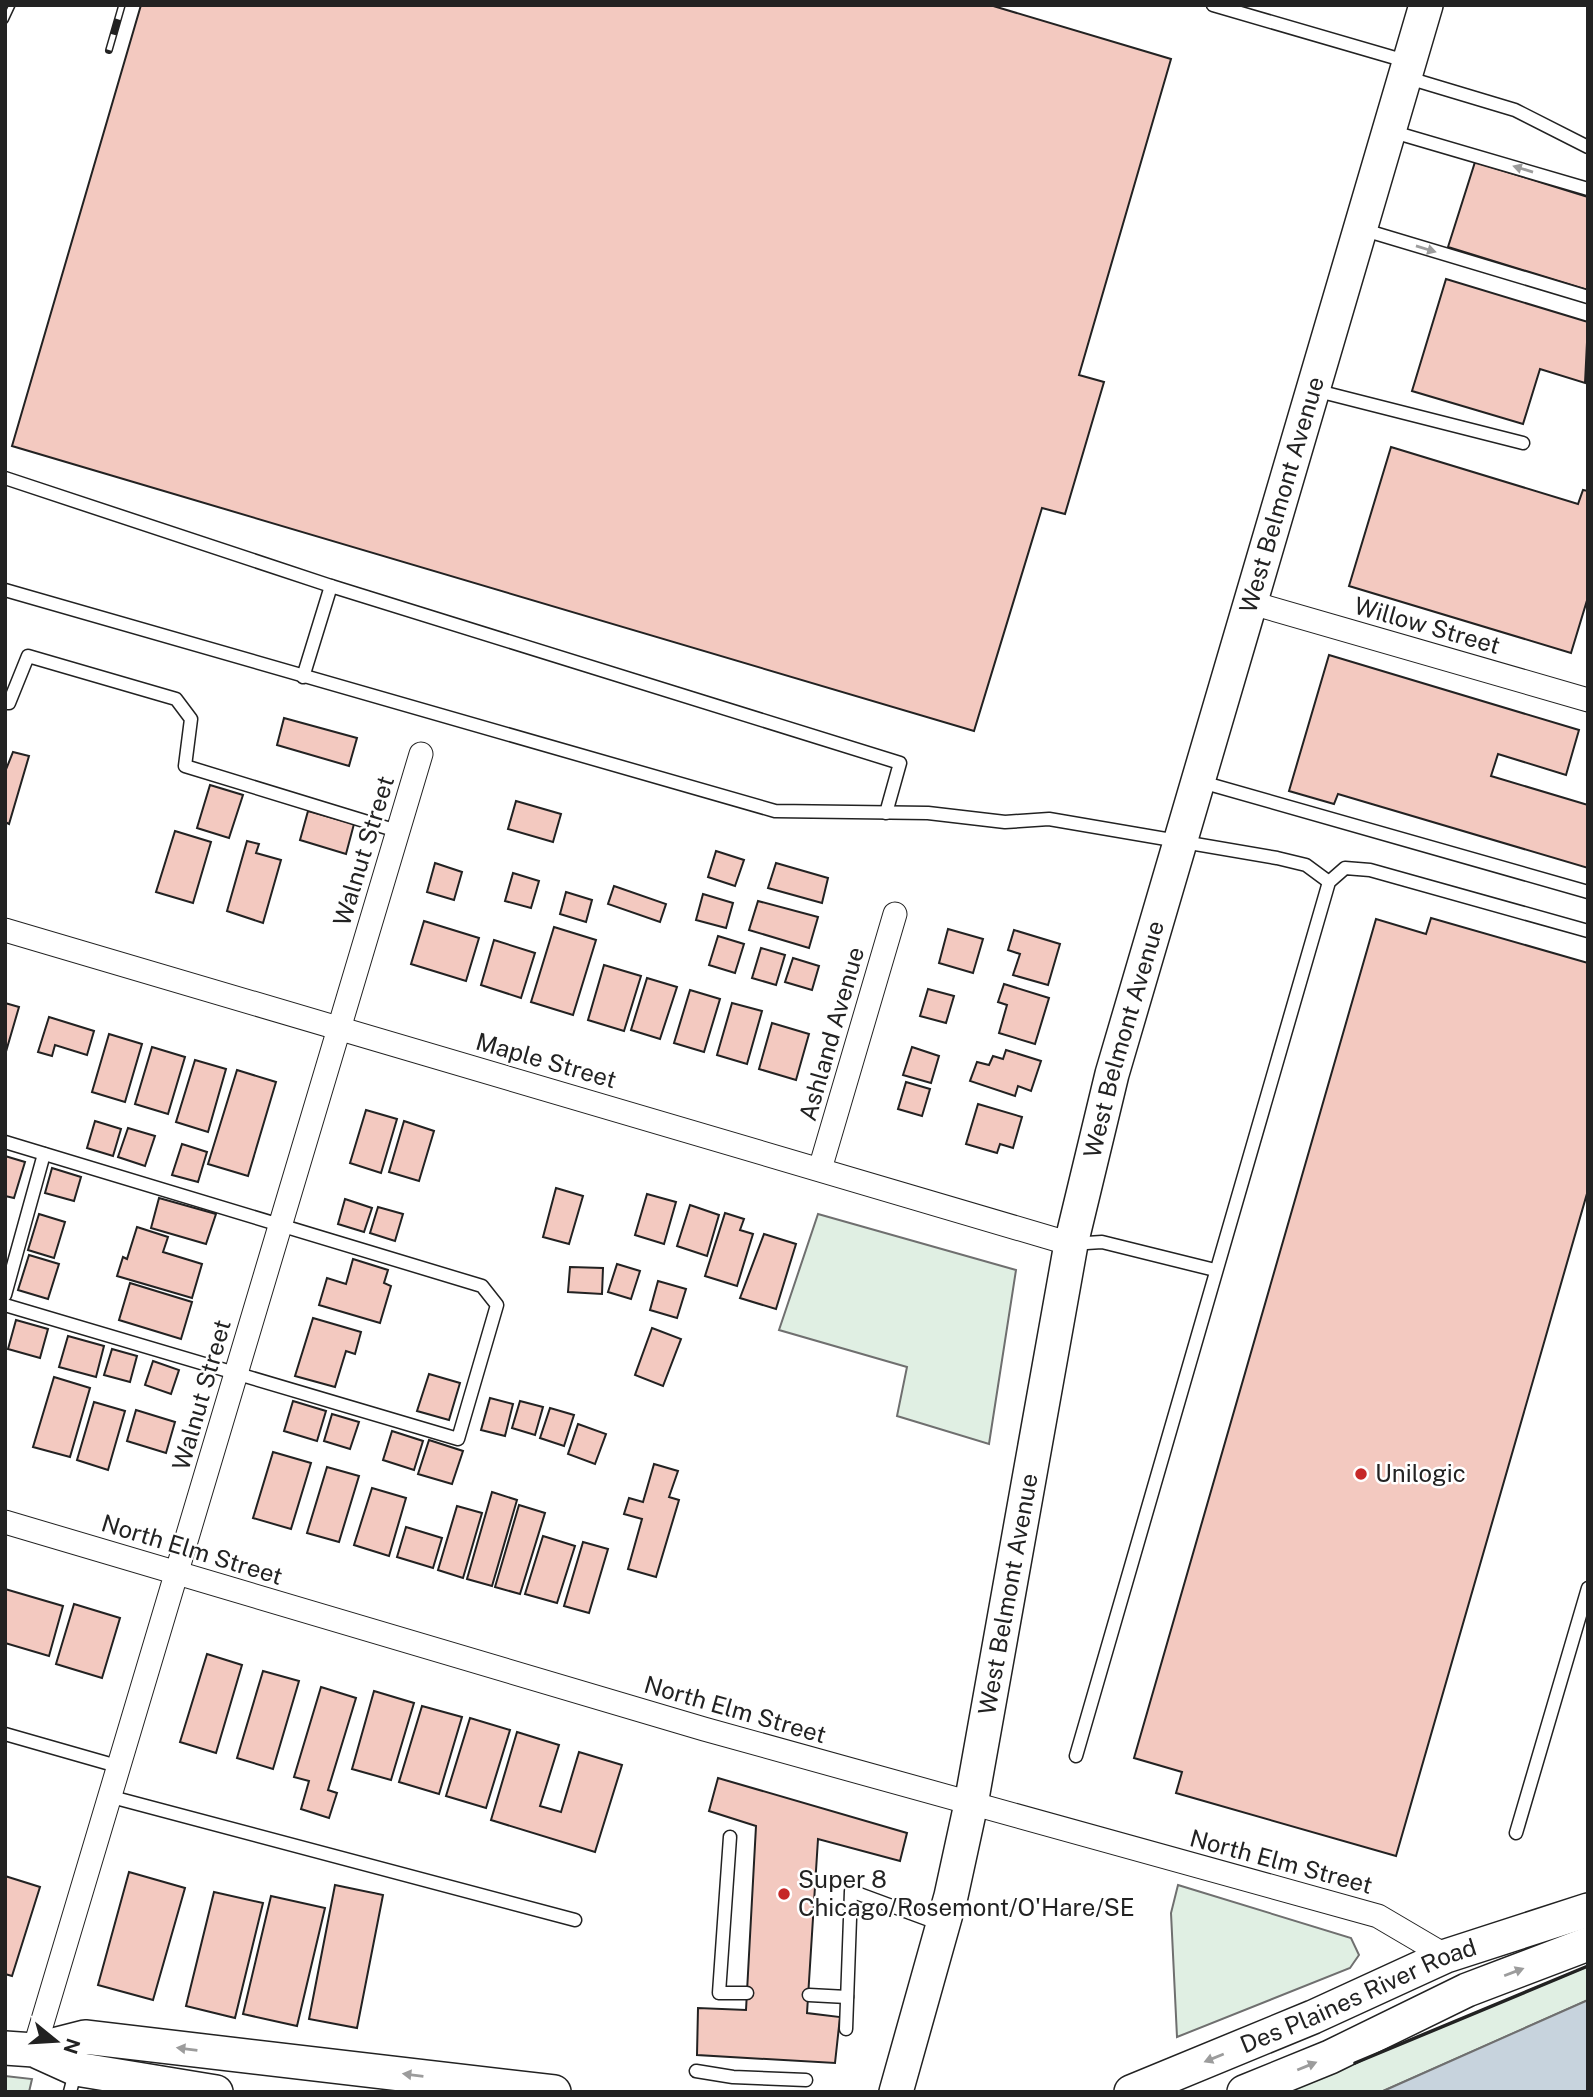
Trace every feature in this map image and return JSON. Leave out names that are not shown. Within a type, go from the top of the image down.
[{"type":"main road","name":"West Belmont Avenue","points":[[896,2092],[943,1925],[971,1804],[1071,1244],[1112,1074],[1426,5]]},
{"type":"main road","name":"Des Plaines River Road","points":[[1131,2092],[1313,2017],[1446,1956],[1588,1910]]},
{"type":"main road","name":"Des Plaines River Road","points":[[1244,2092],[1330,2057],[1466,1990],[1588,1944]]},
{"type":"main road","points":[[19,2049],[85,2037],[554,2092]]},
{"type":"main road","points":[[19,2049],[73,2080],[216,2092]]},
{"type":"street","name":"Willow Street","points":[[1252,603],[1588,700]]},
{"type":"street","name":"Walnut Street","points":[[19,2049],[108,1796],[421,754]]},
{"type":"street","name":"Ashland Avenue","points":[[820,1169],[895,914]]},
{"type":"street","name":"Maple Street","points":[[5,930],[1071,1244]]},
{"type":"street","name":"North Elm Street","points":[[5,1522],[704,1730],[1378,1916],[1446,1956]]},
{"type":"lane","points":[[1213,5],[1407,69],[1515,110],[1588,147]]},
{"type":"lane","points":[[1389,131],[1588,189]]},
{"type":"lane","points":[[1360,229],[1588,297]]},
{"type":"lane","points":[[1314,390],[1523,443]]},
{"type":"lane","points":[[5,478],[331,586],[900,763],[886,813]]},
{"type":"lane","points":[[303,677],[331,586]]},
{"type":"lane","points":[[5,590],[775,811],[928,813],[1005,822],[1049,818],[1287,860],[1306,865],[1329,882]]},
{"type":"lane","points":[[5,703],[9,703],[28,656],[176,699],[191,719],[185,766],[397,831]]},
{"type":"lane","points":[[1198,781],[1588,892]]},
{"type":"lane","points":[[1076,1756],[1329,882],[1345,868],[1370,870],[1588,931]]},
{"type":"lane","points":[[5,1142],[482,1286],[497,1305],[458,1440],[5,1305]]},
{"type":"lane","points":[[5,1294],[44,1154]]},
{"type":"lane","points":[[1071,1244],[1102,1242],[1215,1270]]},
{"type":"lane","points":[[1516,1833],[1588,1588]]},
{"type":"lane","points":[[5,1734],[117,1766]]},
{"type":"lane","points":[[108,1796],[575,1920]]},
{"type":"lane","points":[[730,1837],[719,1993],[747,1993]]},
{"type":"lane","points":[[846,2029],[851,1891],[943,1925]]},
{"type":"lane","points":[[809,1995],[847,1997]]},
{"type":"lane","points":[[696,2071],[733,2077],[806,2080]]},
{"type":"lane","points":[[731,2092],[733,2077]]},
{"type":"green space","points":[[818,1214],[1016,1270],[989,1444],[897,1416],[907,1367],[779,1330]]},
{"type":"green space","points":[[1178,1885],[1351,1938],[1359,1955],[1350,1968],[1177,2037],[1171,1913]]},
{"type":"green space","points":[[1588,1966],[1588,2000],[1381,2092],[1285,2092]]},
{"type":"green space","points":[[5,2076],[32,2079],[29,2092],[5,2092]]},
{"type":"shaded area","points":[[1588,2000],[1588,2091],[1381,2092]]},
{"type":"building","points":[[141,5],[990,5],[1171,59],[1079,375],[1104,382],[1065,514],[1042,508],[974,731],[12,446]]},
{"type":"building","points":[[1475,162],[1588,197],[1588,290],[1448,247]]},
{"type":"building","points":[[1446,279],[1588,322],[1585,383],[1540,369],[1523,424],[1412,391]]},
{"type":"building","points":[[1391,447],[1578,504],[1583,490],[1588,491],[1588,597],[1571,653],[1349,586]]},
{"type":"building","points":[[1329,655],[1579,730],[1566,775],[1498,754],[1491,776],[1588,805],[1588,868],[1338,794],[1334,804],[1289,791]]},
{"type":"building","points":[[284,718],[357,738],[349,766],[277,745]]},
{"type":"building","points":[[13,752],[29,756],[9,824],[5,822],[5,772]]},
{"type":"building","points":[[210,785],[243,795],[229,838],[197,828]]},
{"type":"building","points":[[516,801],[561,814],[553,842],[508,829]]},
{"type":"building","points":[[308,811],[354,824],[346,854],[300,840]]},
{"type":"building","points":[[175,831],[211,842],[193,903],[156,892]]},
{"type":"building","points":[[247,841],[259,844],[256,853],[281,860],[263,923],[227,911]]},
{"type":"building","points":[[716,851],[744,860],[735,886],[708,877]]},
{"type":"building","points":[[435,863],[462,872],[454,900],[427,892]]},
{"type":"building","points":[[776,863],[828,878],[822,903],[768,888]]},
{"type":"building","points":[[513,873],[539,881],[531,908],[505,901]]},
{"type":"building","points":[[614,886],[666,904],[660,922],[608,904]]},
{"type":"building","points":[[566,892],[592,900],[586,922],[560,914]]},
{"type":"building","points":[[703,894],[733,903],[726,928],[696,920]]},
{"type":"building","points":[[758,901],[818,917],[809,948],[749,930]]},
{"type":"building","name":"Unilogic","points":[[1431,918],[1588,963],[1588,1190],[1396,1856],[1176,1793],[1182,1772],[1134,1758],[1376,919],[1426,934]]},
{"type":"building","points":[[424,921],[479,938],[466,981],[411,964]]},
{"type":"building","points":[[554,927],[596,940],[573,1015],[531,1002]]},
{"type":"building","points":[[948,929],[983,939],[973,973],[939,963]]},
{"type":"building","points":[[1014,930],[1060,944],[1048,985],[1013,975],[1020,954],[1008,950]]},
{"type":"building","points":[[718,936],[744,944],[735,973],[709,965]]},
{"type":"building","points":[[494,940],[535,953],[521,998],[481,985]]},
{"type":"building","points":[[761,948],[785,955],[776,985],[752,978]]},
{"type":"building","points":[[793,958],[819,966],[812,990],[785,982]]},
{"type":"building","points":[[604,965],[641,976],[624,1031],[588,1020]]},
{"type":"building","points":[[647,978],[677,987],[660,1039],[631,1030]]},
{"type":"building","points":[[1004,984],[1049,998],[1035,1044],[999,1033],[1007,1005],[998,1002]]},
{"type":"building","points":[[928,989],[954,996],[946,1023],[920,1016]]},
{"type":"building","points":[[690,990],[720,999],[704,1052],[674,1043]]},
{"type":"building","points":[[5,1003],[19,1007],[5,1055]]},
{"type":"building","points":[[732,1003],[762,1011],[747,1064],[717,1055]]},
{"type":"building","points":[[49,1017],[94,1031],[87,1055],[55,1045],[52,1056],[38,1052]]},
{"type":"building","points":[[772,1023],[809,1034],[796,1080],[759,1069]]},
{"type":"building","points":[[109,1034],[142,1044],[125,1102],[92,1092]]},
{"type":"building","points":[[152,1047],[185,1057],[168,1114],[135,1104]]},
{"type":"building","points":[[912,1047],[939,1056],[931,1083],[903,1075]]},
{"type":"building","points":[[1006,1050],[1041,1061],[1031,1091],[1018,1086],[1015,1096],[970,1081],[977,1062],[989,1065],[993,1056],[1003,1059]]},
{"type":"building","points":[[195,1060],[226,1069],[208,1132],[176,1122]]},
{"type":"building","points":[[237,1070],[276,1082],[248,1176],[208,1164]]},
{"type":"building","points":[[906,1082],[930,1089],[922,1116],[898,1109]]},
{"type":"building","points":[[978,1104],[1022,1117],[1013,1148],[1000,1144],[997,1153],[966,1144]]},
{"type":"building","points":[[366,1110],[397,1119],[381,1173],[350,1163]]},
{"type":"building","points":[[95,1121],[121,1129],[113,1156],[87,1148]]},
{"type":"building","points":[[404,1121],[434,1131],[419,1181],[389,1172]]},
{"type":"building","points":[[128,1128],[155,1136],[145,1166],[118,1157]]},
{"type":"building","points":[[182,1144],[207,1152],[198,1182],[172,1175]]},
{"type":"building","points":[[5,1156],[25,1162],[14,1198],[5,1196]]},
{"type":"building","points":[[52,1168],[81,1177],[74,1201],[45,1193]]},
{"type":"building","points":[[556,1188],[583,1196],[569,1244],[543,1237]]},
{"type":"building","points":[[647,1194],[676,1202],[664,1244],[635,1235]]},
{"type":"building","points":[[159,1198],[216,1214],[206,1244],[151,1228]]},
{"type":"building","points":[[345,1199],[372,1208],[364,1232],[338,1224]]},
{"type":"building","points":[[690,1205],[719,1215],[707,1256],[677,1246]]},
{"type":"building","points":[[378,1207],[403,1214],[395,1241],[370,1233]]},
{"type":"building","points":[[725,1213],[744,1219],[740,1230],[753,1234],[737,1286],[705,1276]]},
{"type":"building","points":[[39,1214],[65,1222],[54,1258],[28,1250]]},
{"type":"building","points":[[137,1227],[168,1237],[163,1252],[202,1264],[192,1298],[117,1276],[123,1257],[127,1259]]},
{"type":"building","points":[[764,1234],[796,1244],[776,1309],[740,1298]]},
{"type":"building","points":[[29,1255],[59,1264],[48,1299],[18,1290]]},
{"type":"building","points":[[353,1259],[388,1270],[384,1283],[391,1286],[380,1323],[319,1305],[327,1278],[346,1284]]},
{"type":"building","points":[[617,1264],[640,1271],[631,1299],[608,1292]]},
{"type":"building","points":[[570,1267],[603,1268],[602,1294],[568,1292]]},
{"type":"building","points":[[658,1281],[686,1289],[677,1318],[650,1310]]},
{"type":"building","points":[[130,1283],[192,1302],[181,1339],[119,1320]]},
{"type":"building","points":[[313,1318],[361,1332],[355,1354],[346,1351],[335,1387],[295,1376]]},
{"type":"building","points":[[16,1320],[48,1329],[40,1358],[8,1349]]},
{"type":"building","points":[[652,1328],[681,1339],[663,1386],[635,1375]]},
{"type":"building","points":[[68,1336],[104,1346],[96,1377],[59,1367]]},
{"type":"building","points":[[112,1349],[137,1356],[130,1382],[104,1375]]},
{"type":"building","points":[[153,1361],[179,1370],[171,1394],[145,1385]]},
{"type":"building","points":[[429,1374],[460,1383],[449,1420],[417,1411]]},
{"type":"building","points":[[54,1377],[90,1388],[70,1457],[33,1447]]},
{"type":"building","points":[[490,1398],[513,1404],[505,1436],[481,1430]]},
{"type":"building","points":[[293,1401],[326,1411],[317,1441],[284,1431]]},
{"type":"building","points":[[520,1401],[543,1407],[535,1435],[512,1428]]},
{"type":"building","points":[[94,1402],[125,1411],[108,1470],[77,1460]]},
{"type":"building","points":[[550,1408],[574,1415],[564,1446],[540,1438]]},
{"type":"building","points":[[136,1410],[175,1422],[166,1453],[127,1441]]},
{"type":"building","points":[[332,1414],[359,1422],[350,1449],[324,1441]]},
{"type":"building","points":[[578,1424],[606,1434],[595,1464],[568,1454]]},
{"type":"building","points":[[392,1431],[423,1441],[414,1470],[383,1460]]},
{"type":"building","points":[[429,1440],[463,1451],[452,1484],[418,1474]]},
{"type":"building","points":[[273,1452],[311,1463],[291,1529],[253,1518]]},
{"type":"building","points":[[654,1464],[678,1471],[669,1497],[679,1500],[656,1577],[628,1569],[642,1519],[624,1514],[629,1498],[643,1502]]},
{"type":"building","points":[[327,1467],[359,1476],[339,1542],[307,1533]]},
{"type":"building","points":[[372,1488],[406,1498],[389,1556],[354,1545]]},
{"type":"building","points":[[492,1492],[517,1500],[492,1586],[467,1579]]},
{"type":"building","points":[[519,1505],[545,1513],[520,1594],[495,1587]]},
{"type":"building","points":[[457,1506],[482,1513],[463,1578],[438,1570]]},
{"type":"building","points":[[406,1527],[442,1538],[433,1568],[397,1557]]},
{"type":"building","points":[[543,1536],[575,1546],[557,1603],[525,1594]]},
{"type":"building","points":[[583,1542],[608,1549],[589,1613],[564,1606]]},
{"type":"building","points":[[5,1589],[63,1606],[49,1656],[5,1643]]},
{"type":"building","points":[[74,1604],[120,1618],[102,1678],[56,1664]]},
{"type":"building","points":[[207,1654],[242,1665],[216,1753],[180,1742]]},
{"type":"building","points":[[263,1671],[299,1681],[273,1769],[237,1758]]},
{"type":"building","points":[[321,1687],[356,1698],[328,1790],[337,1793],[329,1818],[301,1809],[309,1781],[294,1777]]},
{"type":"building","points":[[374,1691],[414,1703],[391,1780],[352,1769]]},
{"type":"building","points":[[422,1706],[462,1717],[439,1794],[399,1782]]},
{"type":"building","points":[[470,1718],[510,1730],[486,1808],[446,1796]]},
{"type":"building","points":[[517,1732],[559,1745],[540,1806],[561,1812],[579,1752],[622,1765],[595,1852],[491,1820]]},
{"type":"building","name":"Super 8 Chicago/Rosemont/O'Hare/SE","points":[[718,1778],[907,1833],[900,1861],[818,1839],[807,2013],[840,2017],[835,2063],[697,2055],[698,2008],[746,2010],[756,1826],[709,1811]]},
{"type":"building","points":[[129,1872],[185,1888],[153,2000],[98,1985]]},
{"type":"building","points":[[5,1876],[40,1887],[12,1976],[5,1974]]},
{"type":"building","points":[[335,1885],[383,1895],[357,2028],[309,2019]]},
{"type":"building","points":[[214,1892],[263,1903],[235,2018],[186,2006]]},
{"type":"building","points":[[271,1896],[325,1908],[297,2026],[243,2014]]},
{"type":"railway","points":[[5,20],[12,5]]},
{"type":"railway","points":[[109,50],[122,5]]},
{"type":"wall","points":[[1355,2063],[1588,1966]]},
{"type":"place","name":"Unilogic","points":[[1361,1474]]},
{"type":"place","name":"Super 8 Chicago/Rosemont/O'Hare/SE","points":[[784,1894]]}]
